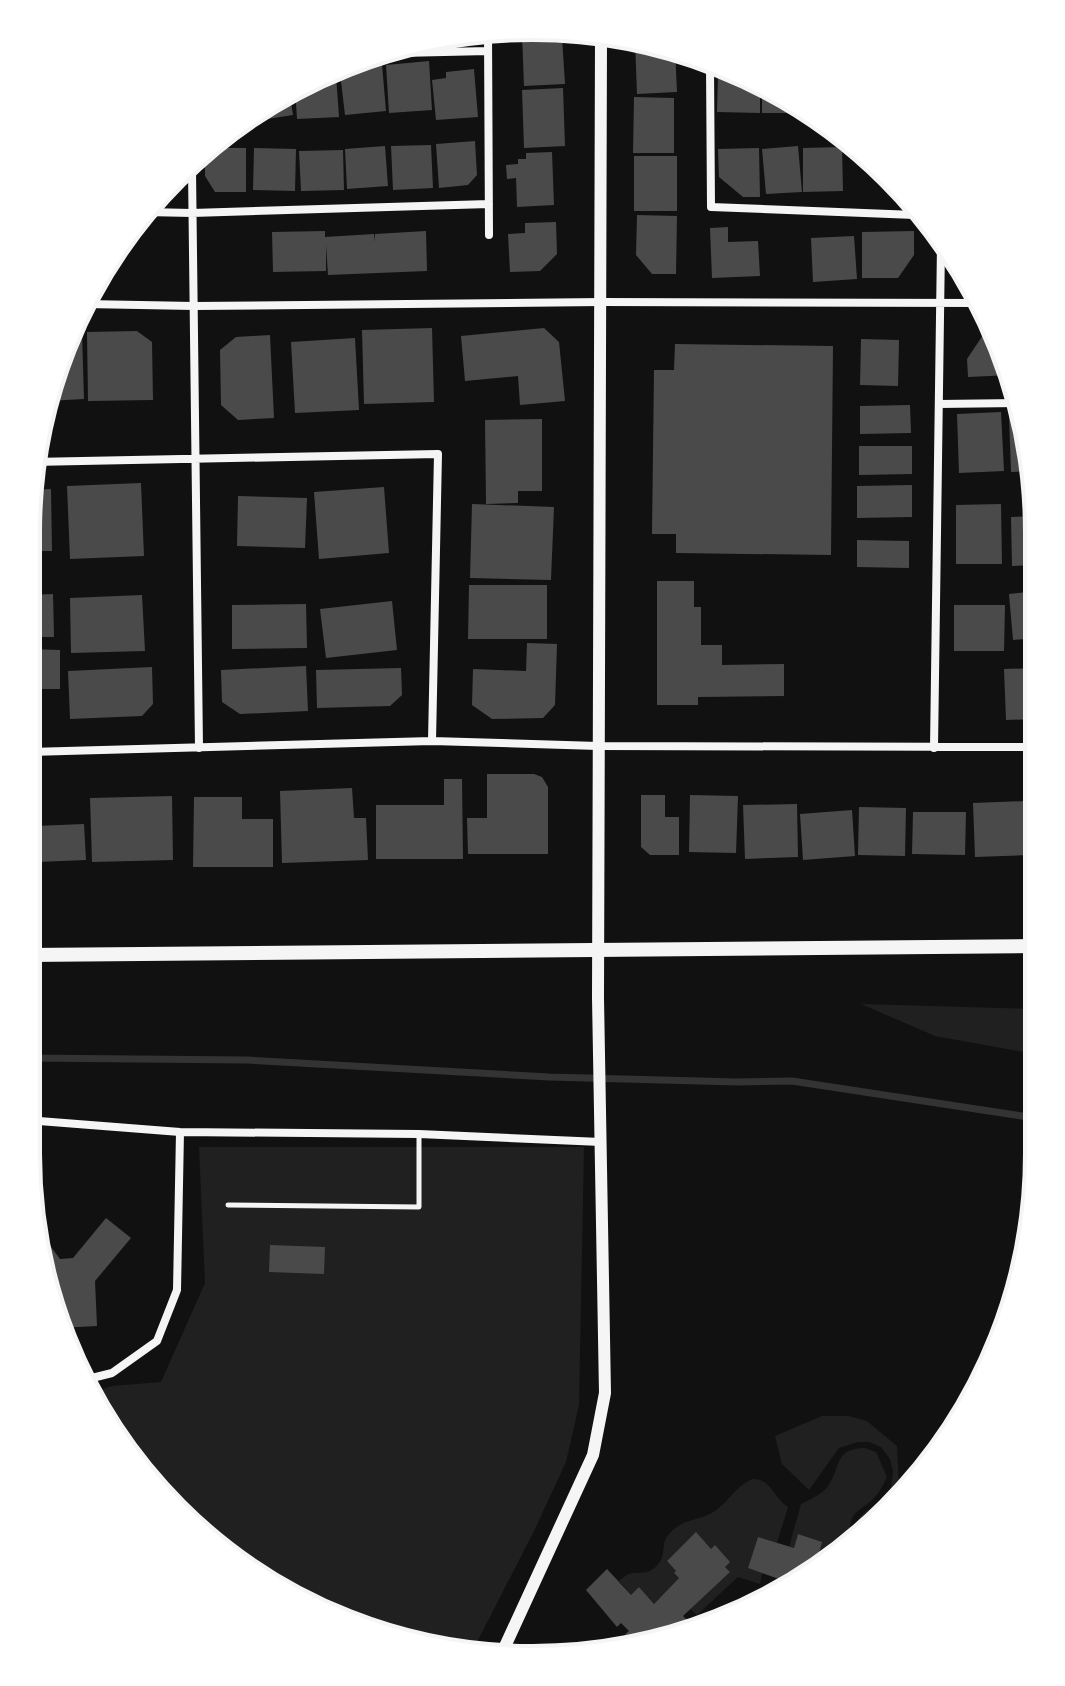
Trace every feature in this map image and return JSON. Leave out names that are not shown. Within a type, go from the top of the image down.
[{"type":"main road","points":[[40,955],[1025,946]]},
{"type":"street","points":[[488,42],[489,235]]},
{"type":"street","points":[[506,1645],[593,1455],[605,1393],[598,998],[601,45]]},
{"type":"street","points":[[422,52],[488,51]]},
{"type":"street","points":[[710,73],[711,207],[908,215]]},
{"type":"street","points":[[192,177],[199,748]]},
{"type":"street","points":[[159,212],[489,204]]},
{"type":"street","points":[[934,748],[941,257]]},
{"type":"street","points":[[97,304],[968,303]]},
{"type":"street","points":[[939,404],[1007,403]]},
{"type":"street","points":[[45,462],[438,454],[432,741]]},
{"type":"street","points":[[40,752],[432,741],[598,746],[1025,747]]},
{"type":"street","points":[[40,1121],[180,1132],[419,1134],[601,1142]]},
{"type":"street","points":[[94,1377],[112,1373],[157,1341],[177,1290],[180,1132]]},
{"type":"lane","points":[[228,1205],[419,1207],[419,1134]]},
{"type":"shaded area","points":[[861,1004],[1025,1009],[1025,1052],[935,1036]]},
{"type":"shaded area","points":[[199,1147],[584,1147],[579,1405],[566,1462],[477,1643],[436,1637],[374,1620],[344,1609],[286,1580],[208,1524],[184,1502],[142,1453],[101,1390],[161,1382],[205,1283]]},
{"type":"shaded area","points":[[822,1416],[849,1416],[867,1421],[897,1446],[899,1483],[888,1495],[893,1472],[890,1459],[881,1447],[858,1442],[839,1448],[809,1490],[782,1464],[775,1436]]},
{"type":"shaded area","points":[[865,1448],[876,1452],[887,1477],[881,1489],[854,1516],[850,1529],[819,1554],[821,1542],[798,1534],[794,1548],[789,1547],[801,1504],[828,1486],[843,1455]]},
{"type":"shaded area","points":[[753,1479],[768,1485],[788,1507],[777,1543],[758,1537],[748,1568],[762,1573],[760,1584],[738,1577],[697,1615],[690,1609],[729,1572],[715,1545],[711,1549],[696,1533],[667,1561],[679,1578],[654,1604],[639,1587],[631,1595],[619,1581],[629,1574],[653,1569],[661,1559],[667,1536],[676,1527],[715,1511]]},
{"type":"shaded area","points":[[877,1505],[858,1523],[858,1519]]},
{"type":"building","points":[[522,40],[562,41],[565,84],[524,86]]},
{"type":"building","points":[[635,51],[676,62],[677,92],[637,94]]},
{"type":"building","points":[[429,61],[432,110],[389,113],[386,65]]},
{"type":"building","points":[[380,64],[386,111],[345,115],[341,79]]},
{"type":"building","points":[[474,69],[478,117],[436,120],[432,80],[446,78],[446,72]]},
{"type":"building","points":[[718,76],[760,96],[760,113],[717,112]]},
{"type":"building","points":[[336,81],[339,117],[297,119],[296,101]]},
{"type":"building","points":[[563,88],[565,146],[524,148],[522,90]]},
{"type":"building","points":[[634,97],[674,98],[674,153],[633,153]]},
{"type":"building","points":[[762,97],[790,113],[762,113]]},
{"type":"building","points":[[291,103],[293,115],[265,119]]},
{"type":"building","points":[[475,141],[477,175],[468,185],[439,188],[436,144]]},
{"type":"building","points":[[431,145],[433,188],[393,190],[391,146]]},
{"type":"building","points":[[385,146],[388,186],[347,189],[345,149]]},
{"type":"building","points":[[798,146],[802,192],[766,194],[762,149]]},
{"type":"building","points":[[838,147],[842,150],[843,191],[803,192],[803,148]]},
{"type":"building","points":[[226,148],[246,148],[246,192],[215,192],[205,176],[205,165]]},
{"type":"building","points":[[254,148],[296,149],[295,191],[253,190]]},
{"type":"building","points":[[759,148],[760,197],[743,197],[719,177],[718,149]]},
{"type":"building","points":[[343,150],[344,190],[301,191],[299,151]]},
{"type":"building","points":[[552,152],[554,205],[517,207],[516,178],[507,179],[506,165],[518,164],[518,159],[526,159],[526,153]]},
{"type":"building","points":[[634,156],[677,156],[677,211],[634,211]]},
{"type":"building","points":[[637,215],[677,216],[676,274],[652,274],[636,255]]},
{"type":"building","points":[[556,222],[557,254],[540,271],[510,272],[508,234],[525,233],[525,223]]},
{"type":"building","points":[[728,227],[728,242],[758,241],[760,276],[712,278],[710,228]]},
{"type":"building","points":[[325,231],[325,237],[374,234],[375,242],[375,234],[426,231],[427,271],[328,275],[326,245],[326,271],[273,272],[272,232]]},
{"type":"building","points":[[914,231],[914,255],[898,278],[862,278],[862,232]]},
{"type":"building","points":[[854,236],[857,279],[813,282],[811,238]]},
{"type":"building","points":[[432,328],[434,402],[364,404],[362,330]]},
{"type":"building","points":[[544,328],[559,342],[565,401],[520,405],[518,376],[465,381],[461,336]]},
{"type":"building","points":[[137,331],[152,342],[153,400],[88,401],[87,332]]},
{"type":"building","points":[[82,334],[84,399],[58,400]]},
{"type":"building","points":[[270,335],[274,418],[238,420],[221,405],[220,350],[236,337]]},
{"type":"building","points":[[984,335],[999,376],[968,377],[967,359]]},
{"type":"building","points":[[355,338],[359,410],[295,413],[291,342]]},
{"type":"building","points":[[861,339],[899,340],[898,386],[860,385]]},
{"type":"building","points":[[675,344],[833,346],[831,555],[676,553],[676,534],[652,534],[654,370],[674,370]]},
{"type":"building","points":[[910,405],[911,433],[860,434],[860,406]]},
{"type":"building","points":[[1001,412],[1004,471],[959,473],[957,414]]},
{"type":"building","points":[[1009,415],[1021,472],[1011,472]]},
{"type":"building","points":[[542,419],[542,491],[518,491],[518,503],[486,504],[485,420]]},
{"type":"building","points":[[859,446],[912,446],[912,474],[859,475]]},
{"type":"building","points":[[141,483],[144,556],[70,559],[67,486]]},
{"type":"building","points":[[912,485],[912,517],[857,518],[857,486]]},
{"type":"building","points":[[384,487],[389,553],[319,559],[314,492]]},
{"type":"building","points":[[42,489],[51,489],[52,551],[40,551]]},
{"type":"building","points":[[238,496],[307,498],[305,548],[237,546]]},
{"type":"building","points":[[472,504],[554,507],[551,580],[470,578]]},
{"type":"building","points":[[1001,504],[1002,564],[956,564],[956,505]]},
{"type":"building","points":[[1025,516],[1025,566],[1012,566],[1011,517]]},
{"type":"building","points":[[857,540],[909,541],[909,568],[857,567]]},
{"type":"building","points":[[657,581],[694,581],[694,607],[701,607],[701,645],[722,645],[722,665],[784,664],[784,696],[698,697],[698,705],[657,705]]},
{"type":"building","points":[[469,585],[547,585],[547,639],[468,639]]},
{"type":"building","points":[[1025,592],[1025,639],[1013,640],[1009,594]]},
{"type":"building","points":[[53,594],[54,637],[40,637],[40,595]]},
{"type":"building","points":[[142,595],[145,651],[71,653],[70,598]]},
{"type":"building","points":[[392,601],[397,650],[326,658],[320,609]]},
{"type":"building","points":[[306,604],[307,648],[232,649],[232,605]]},
{"type":"building","points":[[954,605],[1005,605],[1004,651],[954,651]]},
{"type":"building","points":[[527,643],[557,644],[555,705],[543,718],[492,719],[472,705],[473,669],[526,671]]},
{"type":"building","points":[[40,649],[60,650],[60,689],[40,689]]},
{"type":"building","points":[[306,666],[308,711],[240,714],[222,702],[221,670]]},
{"type":"building","points":[[152,667],[153,704],[142,716],[70,719],[68,671]]},
{"type":"building","points":[[401,668],[402,695],[390,706],[317,708],[316,670]]},
{"type":"building","points":[[1025,668],[1025,719],[1006,720],[1004,669]]},
{"type":"building","points":[[487,774],[534,774],[542,777],[548,787],[548,854],[468,854],[467,818],[487,818]]},
{"type":"building","points":[[444,779],[462,779],[463,859],[376,859],[376,805],[444,805]]},
{"type":"building","points":[[352,788],[354,818],[366,818],[368,860],[282,863],[280,791]]},
{"type":"building","points":[[641,795],[665,795],[665,817],[679,817],[679,855],[650,855],[641,847]]},
{"type":"building","points":[[690,795],[738,796],[736,853],[689,852]]},
{"type":"building","points":[[172,796],[173,860],[92,862],[90,798]]},
{"type":"building","points":[[194,797],[242,797],[242,819],[273,819],[273,867],[193,867]]},
{"type":"building","points":[[1025,801],[1025,855],[975,857],[973,803]]},
{"type":"building","points":[[797,804],[798,857],[745,859],[743,805]]},
{"type":"building","points":[[859,807],[906,808],[905,856],[858,855]]},
{"type":"building","points":[[852,810],[855,856],[803,860],[800,814]]},
{"type":"building","points":[[913,812],[966,812],[965,855],[912,854]]},
{"type":"building","points":[[84,824],[86,860],[40,862],[40,826]]},
{"type":"building","points":[[106,1218],[131,1238],[95,1281],[97,1326],[72,1327],[48,1243],[60,1259],[73,1258]]},
{"type":"building","points":[[270,1245],[325,1247],[324,1274],[269,1272]]},
{"type":"building","points":[[696,1532],[711,1549],[715,1545],[730,1562],[725,1567],[730,1572],[683,1616],[687,1620],[685,1622],[621,1638],[629,1631],[621,1623],[617,1627],[586,1590],[607,1569],[631,1595],[639,1587],[654,1604],[679,1578],[667,1561]]},
{"type":"building","points":[[798,1534],[822,1542],[819,1554],[780,1579],[748,1568],[758,1537],[794,1548]]},
{"type":"waterway","points":[[40,1058],[247,1060],[549,1077],[792,1081],[1025,1116]]}]
